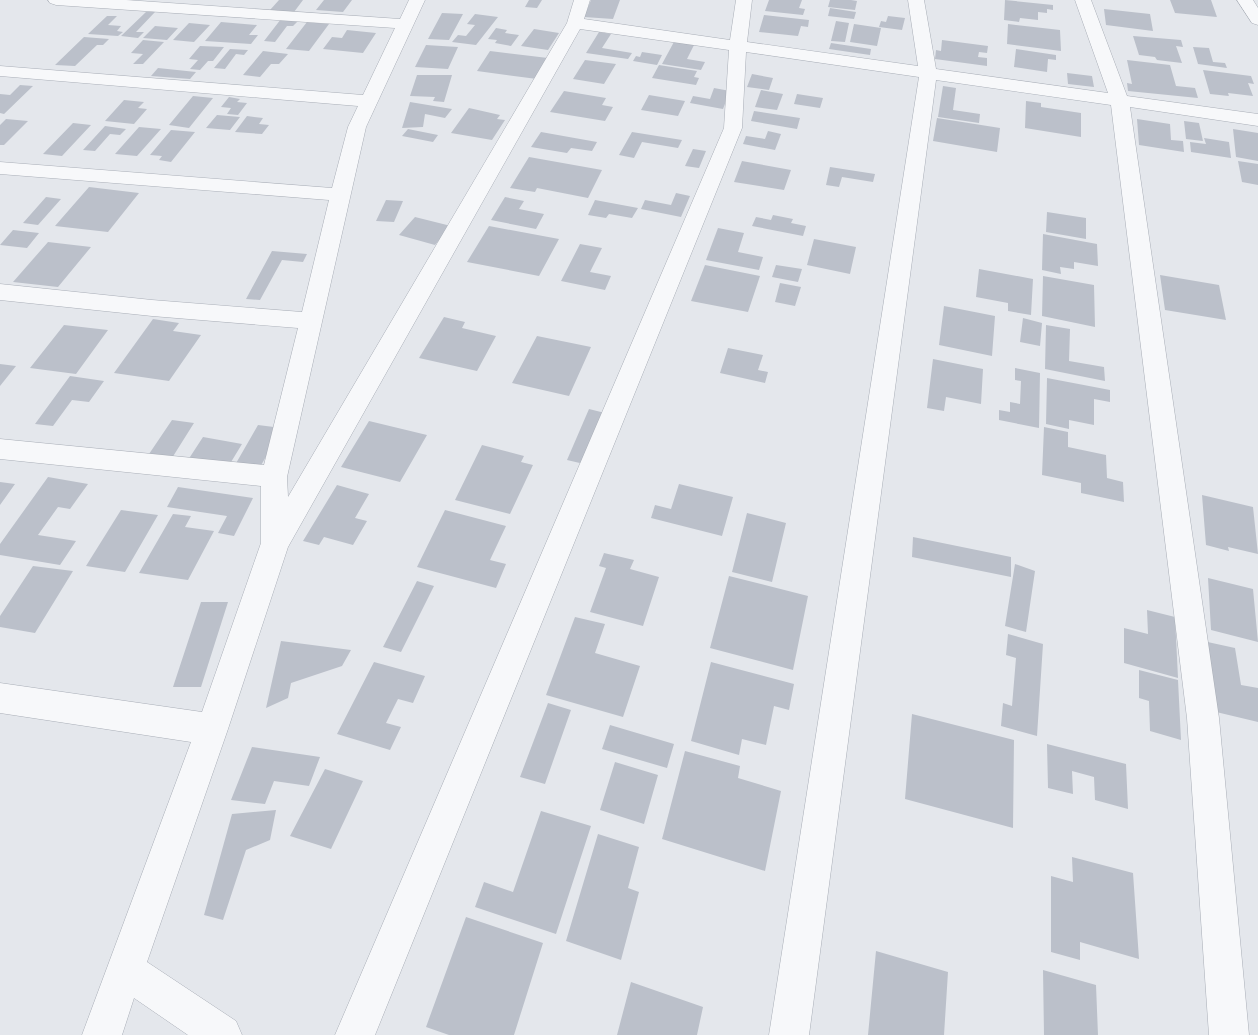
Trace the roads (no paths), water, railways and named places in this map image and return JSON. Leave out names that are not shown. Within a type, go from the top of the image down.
[{"type":"street","points":[[56,0],[406,24]]},
{"type":"street","points":[[275,543],[274,477],[357,127],[417,0]]},
{"type":"street","points":[[102,1035],[212,729],[275,543],[575,23],[582,0]]},
{"type":"street","points":[[355,1035],[733,128],[738,46],[744,0]]},
{"type":"street","points":[[789,1035],[928,73],[916,0]]},
{"type":"street","points":[[1083,0],[1120,101],[1203,718],[1229,1035]]},
{"type":"street","points":[[1245,0],[1258,20]]},
{"type":"street","points":[[575,23],[1258,120]]},
{"type":"street","points":[[0,71],[369,101]]},
{"type":"street","points":[[0,168],[341,195]]},
{"type":"street","points":[[0,292],[152,308],[312,321]]},
{"type":"street","points":[[0,449],[274,477]]},
{"type":"street","points":[[0,698],[212,729]]},
{"type":"street","points":[[125,969],[222,1035]]}]
